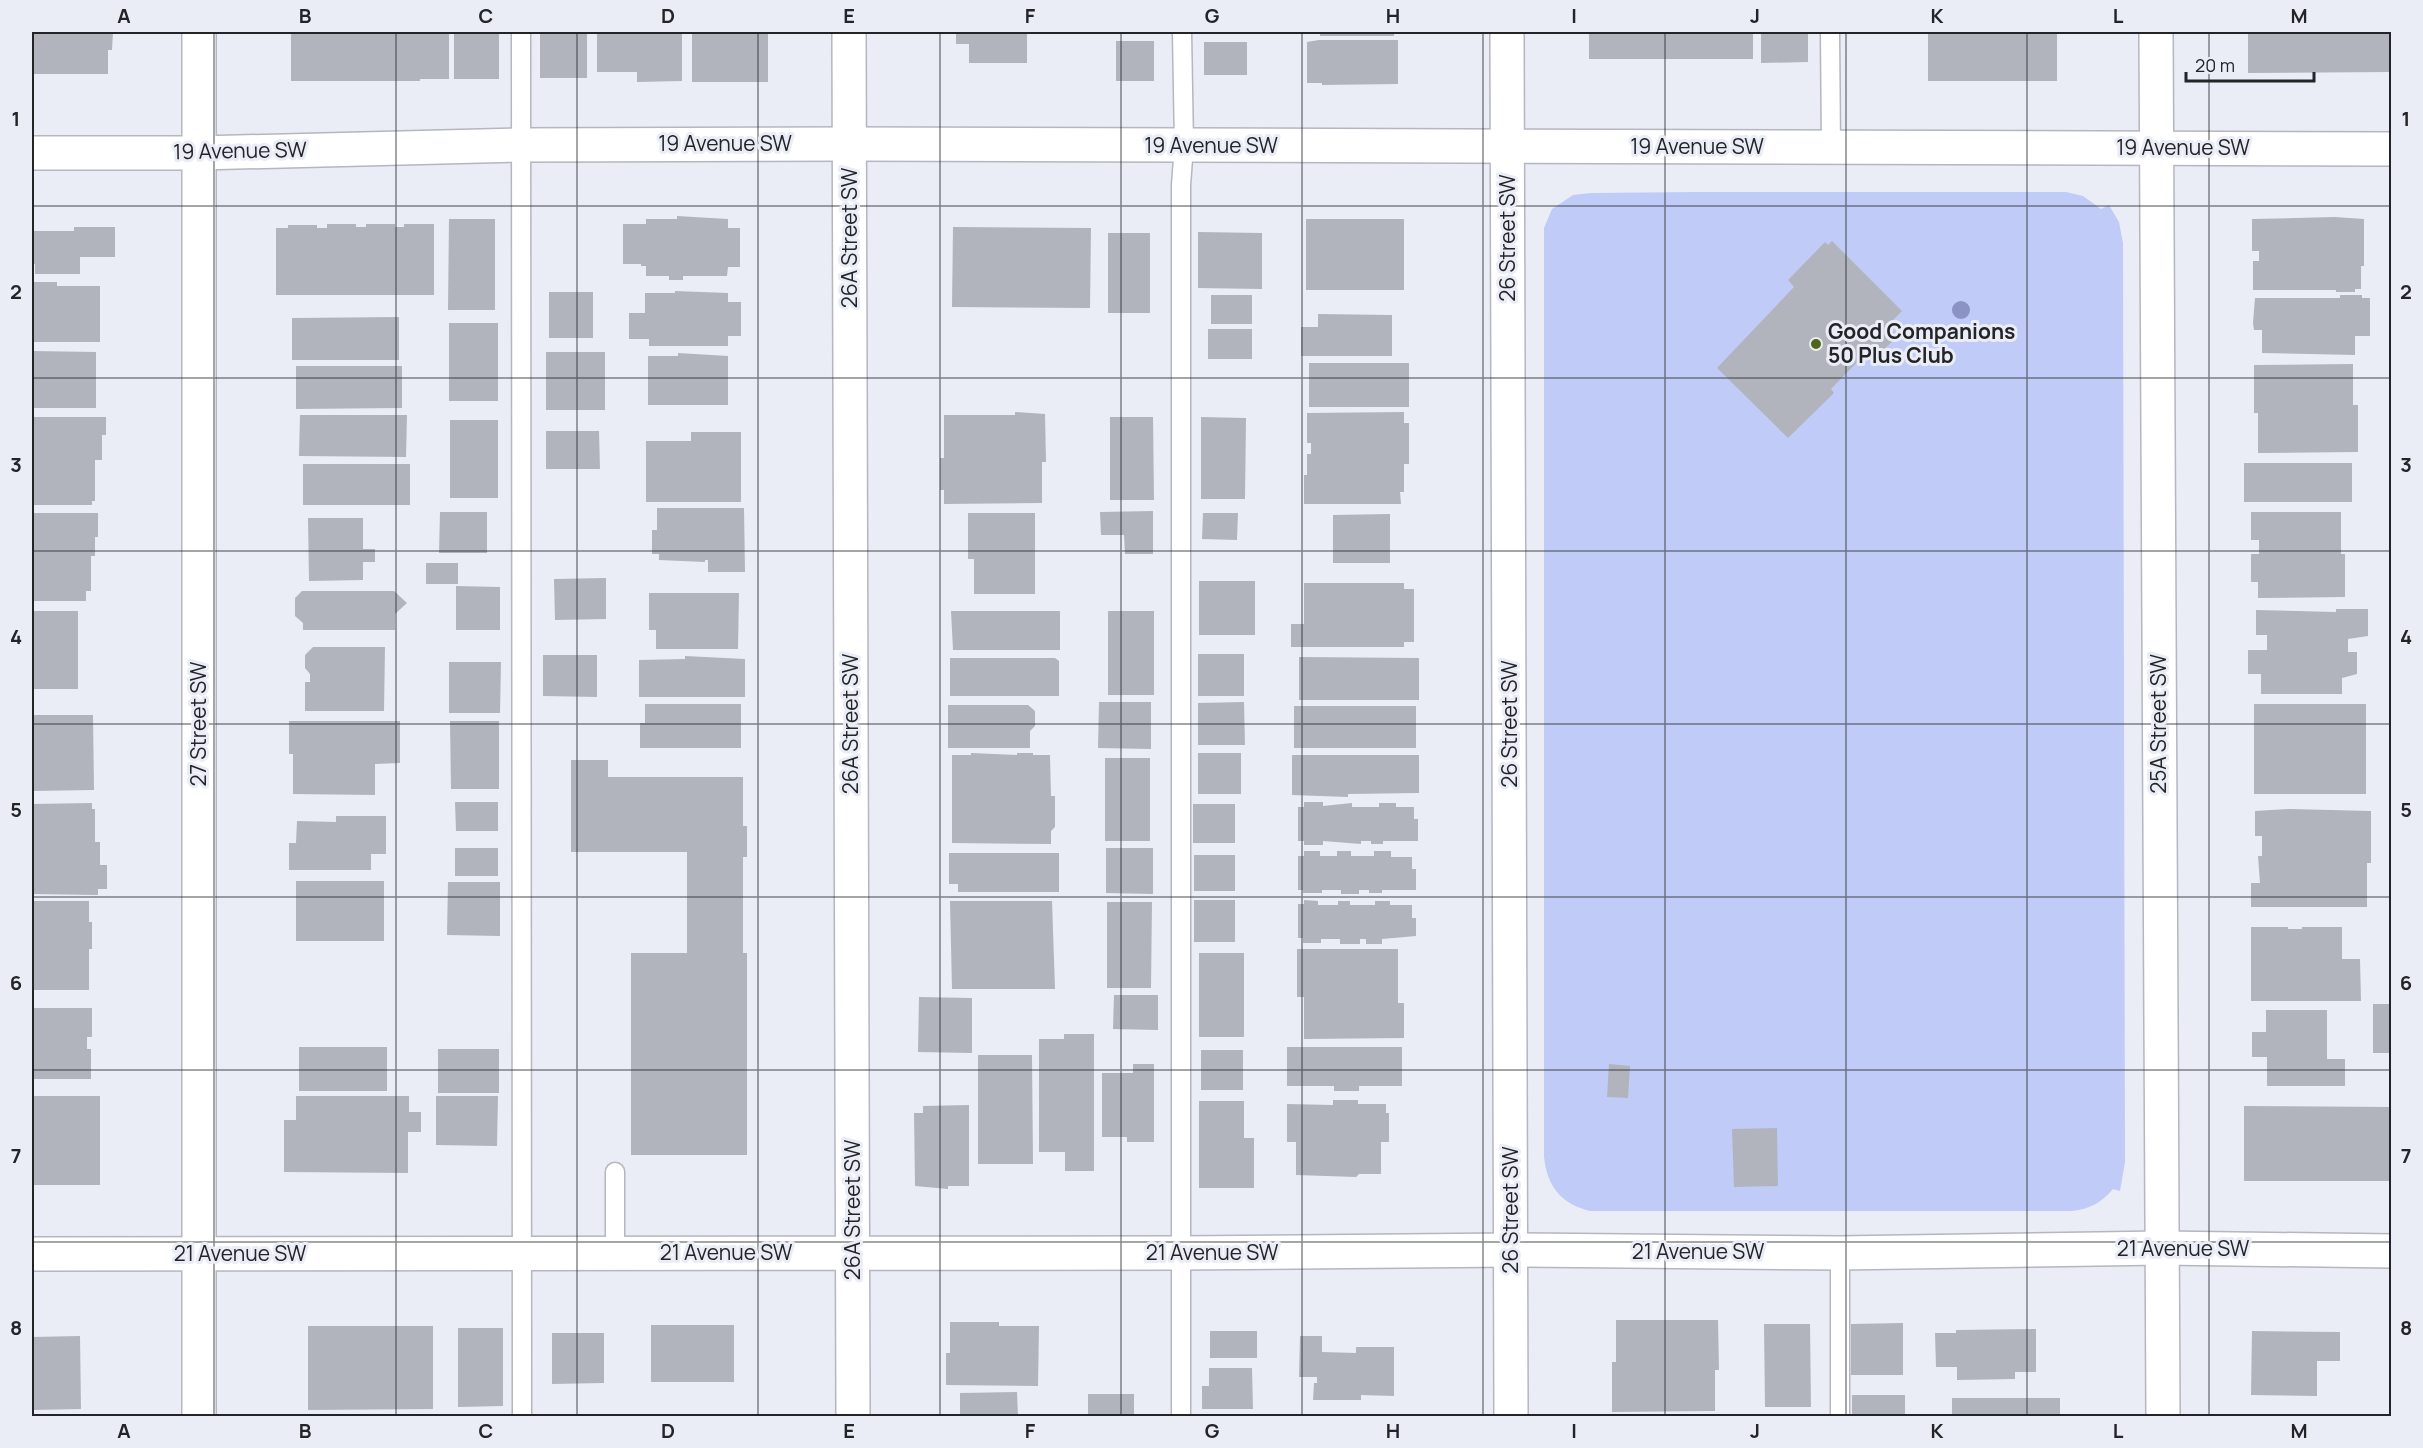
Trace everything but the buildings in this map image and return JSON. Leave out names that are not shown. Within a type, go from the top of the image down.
[{"type":"street","name":"27 Street SW","points":[[199,32],[199,1416]]},
{"type":"street","name":"26A Street SW","points":[[849,32],[853,1416]]},
{"type":"street","name":"26 Street SW","points":[[1507,32],[1511,1416]]},
{"type":"street","name":"25A Street SW","points":[[2156,32],[2163,1416]]},
{"type":"street","name":"19 Avenue SW","points":[[32,153],[199,153],[521,145],[849,144],[2391,149]]},
{"type":"street","name":"21 Avenue SW","points":[[32,1254],[1181,1253],[1511,1250],[1840,1252],[2162,1248],[2391,1251]]},
{"type":"lane","points":[[521,32],[520,1254],[522,1416]]},
{"type":"lane","points":[[1181,1416],[1181,185],[1184,146],[1182,32]]},
{"type":"lane","points":[[1830,32],[1831,148]]},
{"type":"lane","points":[[615,1172],[615,1253]]},
{"type":"lane","points":[[1840,1252],[1840,1416]]},
{"type":"shaded area","points":[[1695,192],[2066,192],[2083,196],[2101,209],[2109,205],[2119,222],[2123,243],[2125,1162],[2120,1191],[2113,1189],[2100,1202],[2090,1207],[2072,1211],[1590,1211],[1571,1204],[1563,1198],[1548,1177],[1544,1157],[1544,228],[1552,209],[1573,195]]},
{"type":"place","name":"Good Companions 50 Plus Club","points":[[1816,344]]}]
